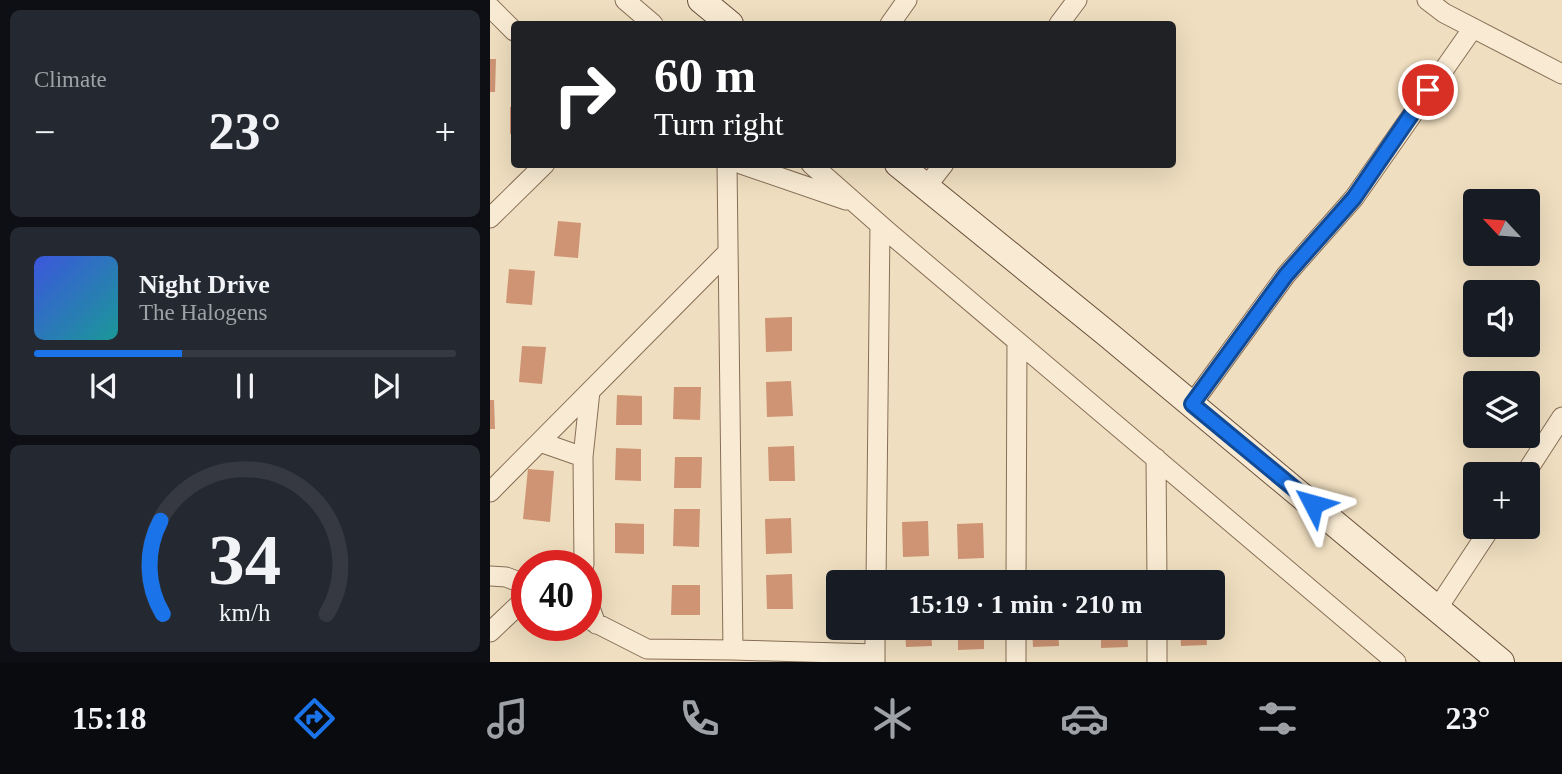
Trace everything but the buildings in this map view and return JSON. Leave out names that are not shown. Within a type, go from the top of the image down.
[{"type":"street","points":[[625,0],[650,21]]},
{"type":"street","points":[[701,0],[726,21]]},
{"type":"street","points":[[892,21],[907,0]]},
{"type":"street","points":[[1061,21],[1077,0]]},
{"type":"street","points":[[1427,0],[1444,13],[1562,75]]},
{"type":"street","points":[[490,7],[511,28]]},
{"type":"street","points":[[1192,404],[1286,275],[1354,198],[1473,28]]},
{"type":"street","points":[[490,218],[541,168]]},
{"type":"street","points":[[727,168],[733,650]]},
{"type":"street","points":[[753,168],[855,203]]},
{"type":"street","points":[[816,168],[1396,662]]},
{"type":"street","points":[[903,168],[1192,404],[1501,662]]},
{"type":"street","points":[[926,187],[941,168]]},
{"type":"street","points":[[876,570],[880,225]]},
{"type":"street","points":[[490,492],[728,252]]},
{"type":"street","points":[[1016,570],[1017,341]]},
{"type":"street","points":[[584,550],[583,457],[590,391]]},
{"type":"street","points":[[1533,462],[1562,417]]},
{"type":"street","points":[[540,442],[583,457]]},
{"type":"street","points":[[1156,458],[1157,570]]},
{"type":"street","points":[[1437,609],[1482,539]]},
{"type":"street","points":[[490,576],[511,579]]},
{"type":"street","points":[[490,632],[511,612]]},
{"type":"street","points":[[602,626],[647,649],[733,650],[875,658],[875,640]]},
{"type":"street","points":[[1016,640],[1016,662]]},
{"type":"street","points":[[1157,640],[1157,662]]},
{"type":"route","points":[[1313,504],[1192,404],[1286,275],[1354,198],[1428,90]]}]
